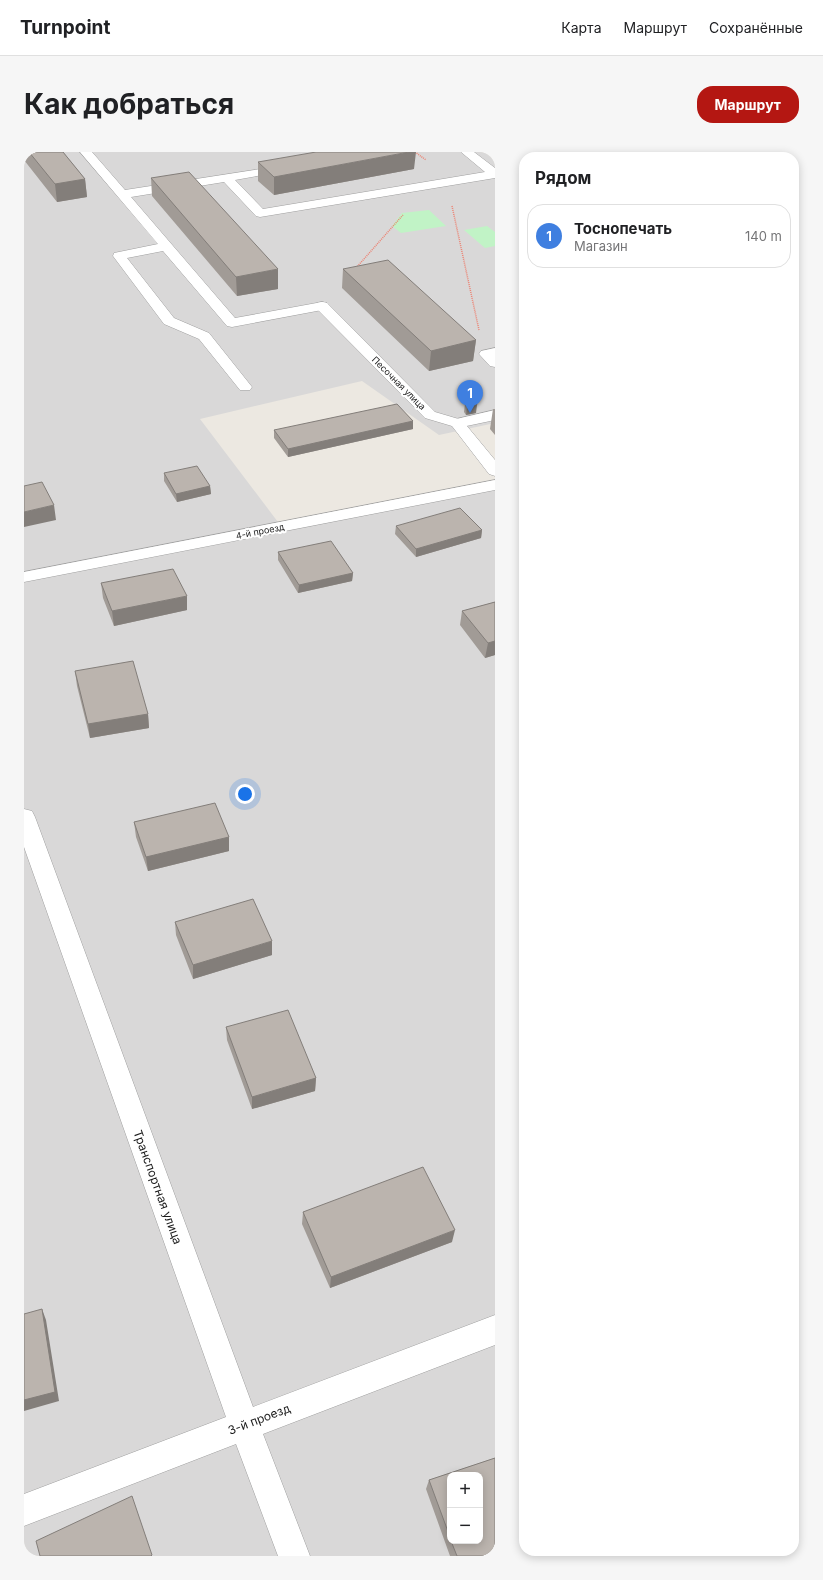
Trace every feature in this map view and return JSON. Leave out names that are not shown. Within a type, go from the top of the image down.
[{"type":"street","points":[[86,152],[124,194],[232,323]]},
{"type":"street","points":[[467,152],[495,174]]},
{"type":"street","points":[[124,194],[297,167]]},
{"type":"street","points":[[226,178],[260,213],[495,174]]},
{"type":"street","points":[[168,246],[119,256],[169,321],[204,336],[245,386]]},
{"type":"street","name":"Песочная улица","points":[[232,323],[322,306],[430,415],[457,423]]},
{"type":"street","points":[[186,328],[232,323]]},
{"type":"street","points":[[495,352],[486,354],[495,363]]},
{"type":"street","points":[[495,416],[457,423],[495,471]]},
{"type":"street","name":"4-й проезд","points":[[24,577],[495,485]]},
{"type":"street","name":"Транспортная улица","points":[[24,817],[244,1425],[294,1556]]},
{"type":"street","name":"3-й проезд","points":[[24,1510],[495,1330]]},
{"type":"path","points":[[450,199],[480,331]]},
{"type":"path","points":[[355,269],[406,212]]},
{"type":"shaded area","points":[[24,152],[495,152],[495,423],[439,435],[362,381],[200,419],[284,530],[495,489],[495,1556],[24,1556]]},
{"type":"green space","points":[[429,210],[446,226],[401,233],[392,226],[402,213]]},
{"type":"green space","points":[[487,226],[495,232],[495,246],[485,248],[464,230]]},
{"type":"building","points":[[29,152],[63,152],[85,179],[55,184]]},
{"type":"building","points":[[316,152],[409,152],[274,177],[258,162]]},
{"type":"building","points":[[189,172],[278,269],[236,277],[151,178]]},
{"type":"building","points":[[388,260],[476,340],[431,351],[343,269]]},
{"type":"building","points":[[475,402],[477,405],[467,407],[465,404]]},
{"type":"building","points":[[397,404],[413,421],[288,449],[274,430]]},
{"type":"building","points":[[197,466],[210,486],[176,494],[164,473]]},
{"type":"building","points":[[42,482],[54,505],[24,512],[24,486]]},
{"type":"building","points":[[460,508],[482,530],[416,549],[396,526]]},
{"type":"building","points":[[331,541],[353,573],[299,585],[278,552]]},
{"type":"building","points":[[173,569],[187,596],[112,611],[101,583]]},
{"type":"building","points":[[495,602],[495,641],[488,643],[462,611]]},
{"type":"building","points":[[133,661],[148,714],[88,724],[75,671]]},
{"type":"building","points":[[215,803],[229,837],[146,857],[134,822]]},
{"type":"building","points":[[253,899],[272,941],[193,965],[175,922]]},
{"type":"building","points":[[288,1010],[316,1078],[252,1097],[226,1027]]},
{"type":"building","points":[[423,1167],[455,1230],[331,1277],[303,1212]]},
{"type":"building","points":[[42,1309],[55,1392],[24,1400],[24,1314]]},
{"type":"building","points":[[495,1458],[495,1556],[457,1556],[452,1544],[483,1544],[483,1472],[453,1472]]},
{"type":"building","points":[[447,1474],[447,1529],[429,1480]]},
{"type":"building","points":[[132,1496],[152,1555],[151,1556],[40,1556],[36,1541]]},
{"type":"place","name":"Тоснопечать","points":[[470,413]]}]
